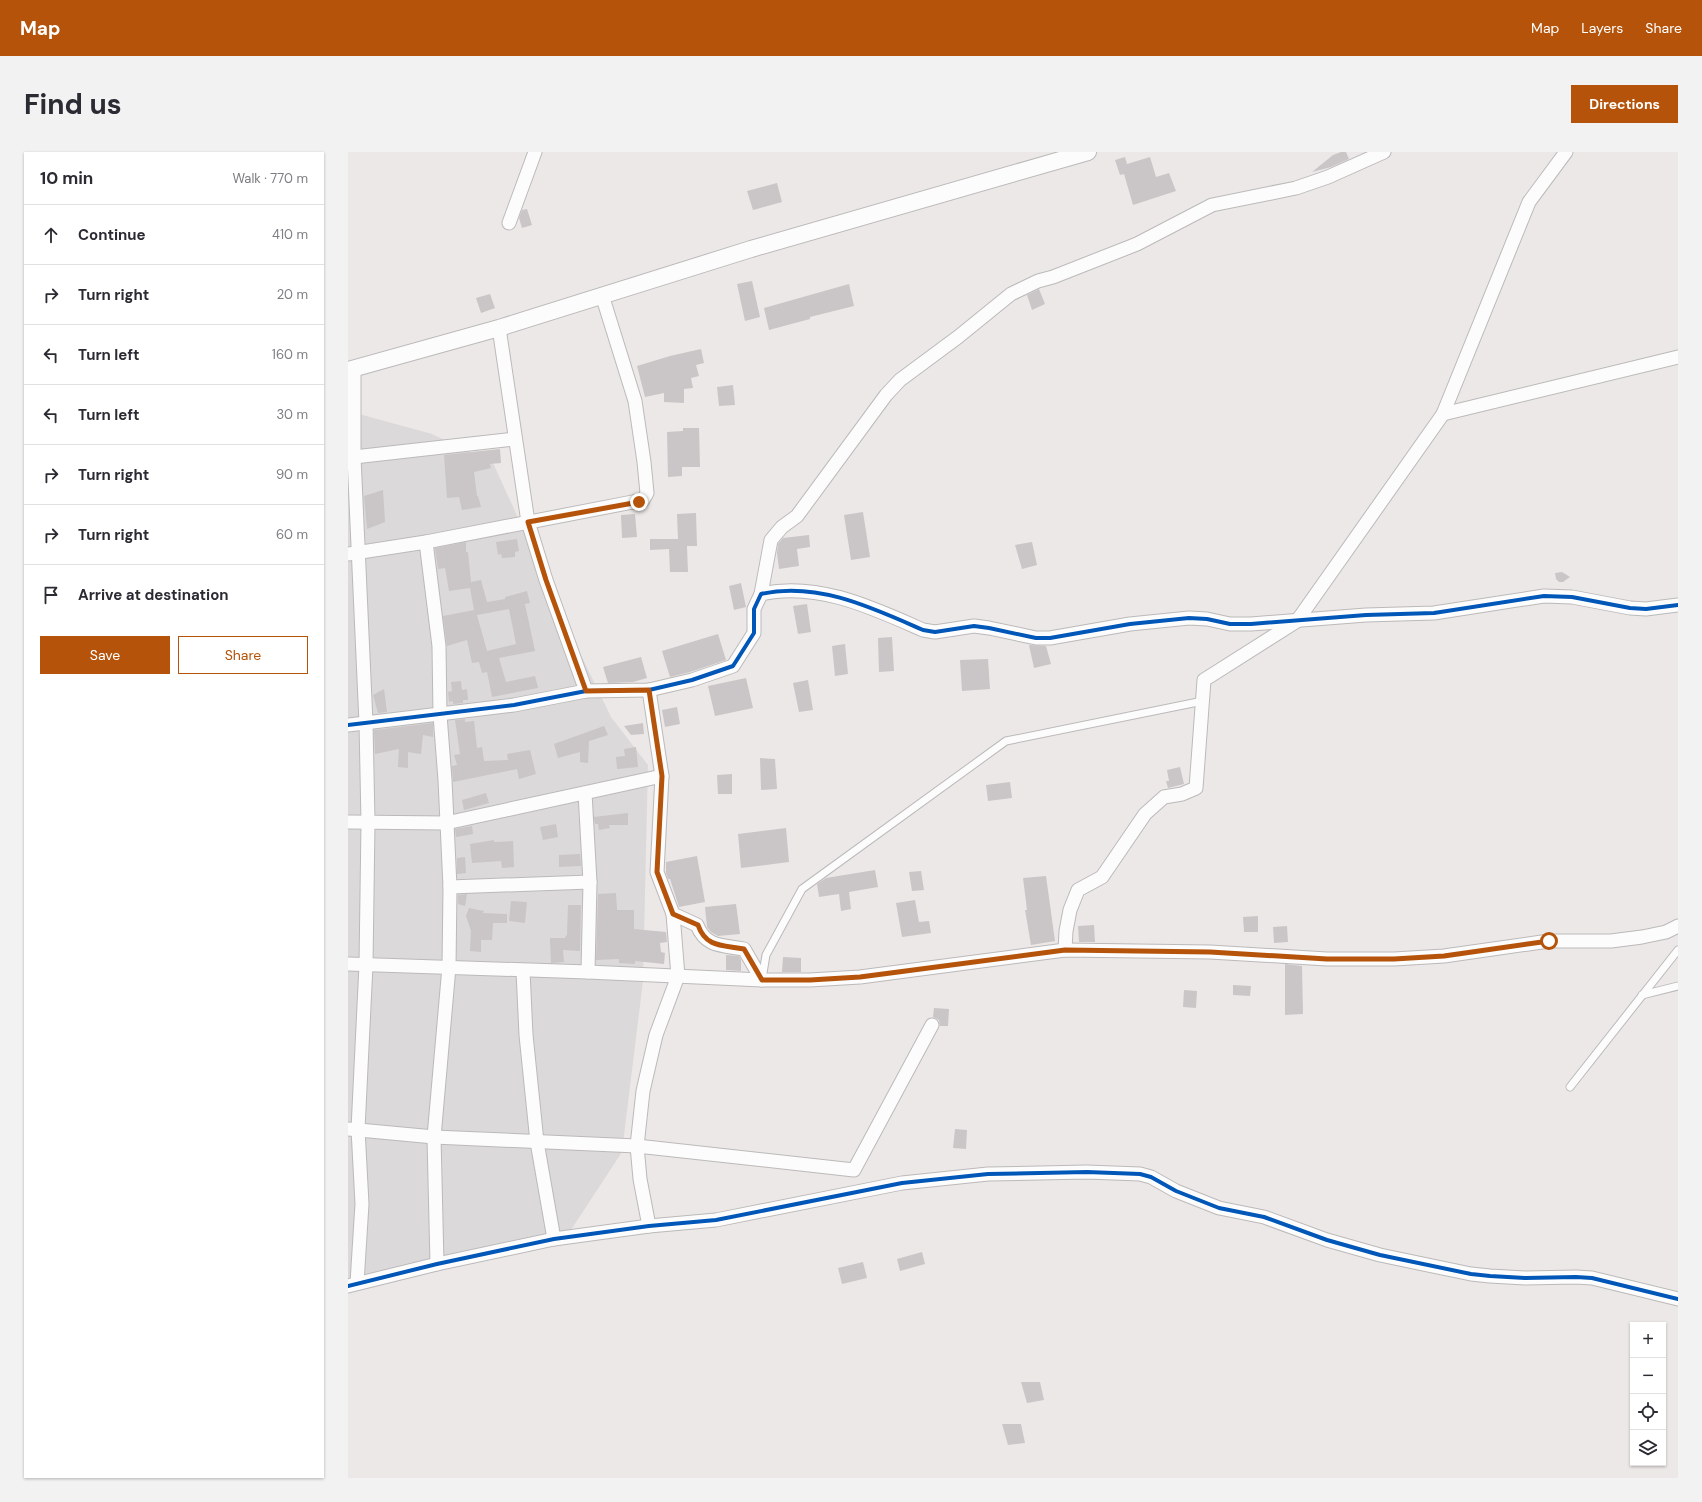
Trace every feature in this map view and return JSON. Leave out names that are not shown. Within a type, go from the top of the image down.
[{"type":"street","points":[[509,223],[535,152]]},
{"type":"street","points":[[1088,152],[751,249],[500,328],[351,369],[354,457],[353,554],[366,723],[368,822],[366,965],[353,1129],[362,1204],[353,1285],[437,1264],[554,1239],[649,1226],[716,1220],[902,1183],[988,1174],[1087,1172],[1140,1174],[1151,1177],[1176,1191],[1219,1208],[1279,1222],[1326,1240],[1380,1256],[1471,1274],[1490,1276],[1525,1278],[1592,1278],[1678,1300]]},
{"type":"street","points":[[348,725],[514,705],[586,691],[649,690],[692,680],[733,666],[754,633],[754,609],[761,594],[771,540],[782,527],[798,516],[886,395],[900,380],[958,337],[1011,294],[1038,281],[1053,277],[1137,244],[1212,205],[1296,188],[1328,177],[1384,152]]},
{"type":"street","points":[[1065,950],[1066,931],[1070,910],[1078,890],[1102,878],[1145,814],[1164,797],[1182,794],[1196,788],[1204,680],[1297,621],[1443,414],[1529,202],[1566,152]]},
{"type":"street","points":[[353,554],[426,542],[639,502],[643,500],[647,494],[635,401],[602,295]]},
{"type":"street","points":[[500,328],[528,522],[546,580],[586,691]]},
{"type":"street","points":[[1443,414],[1678,357]]},
{"type":"street","points":[[354,457],[515,439]]},
{"type":"street","points":[[426,542],[439,646],[440,715],[446,780],[446,823],[450,887],[449,967],[434,1137],[437,1264]]},
{"type":"street","points":[[761,594],[776,590],[818,593],[852,601],[924,630],[935,632],[974,626],[1036,638],[1050,638],[1130,624],[1189,618],[1237,624],[1297,621],[1366,615],[1434,612],[1544,596],[1572,597],[1630,608],[1646,609],[1678,605]]},
{"type":"street","points":[[649,690],[662,776],[657,872],[673,914],[678,976],[656,1035],[643,1091],[637,1146],[640,1179],[649,1226]]},
{"type":"street","points":[[348,822],[446,823],[662,776]]},
{"type":"street","points":[[585,793],[590,882],[588,972]]},
{"type":"street","points":[[450,887],[590,882]]},
{"type":"street","points":[[673,914],[698,925],[702,935],[710,943],[744,949],[762,980]]},
{"type":"street","points":[[348,964],[588,972],[762,980],[810,980],[860,977],[1065,950],[1210,952],[1327,959],[1394,959],[1444,956],[1549,941],[1642,938],[1666,932],[1678,926]]},
{"type":"street","points":[[523,971],[526,1035],[537,1142],[554,1239]]},
{"type":"street","points":[[353,1129],[434,1137],[637,1146],[854,1170],[932,1025]]},
{"type":"lane","points":[[762,980],[766,955],[802,889],[1006,741],[1203,701]]},
{"type":"lane","points":[[1570,1087],[1678,950]]},
{"type":"lane","points":[[1642,996],[1678,986]]},
{"type":"shaded area","points":[[348,411],[432,434],[493,463],[577,647],[611,717],[648,765],[643,981],[622,1152],[569,1233],[348,1281]]},
{"type":"building","points":[[1346,152],[1349,159],[1331,167],[1312,172],[1333,155]]},
{"type":"building","points":[[1125,157],[1127,164],[1150,157],[1156,177],[1169,173],[1176,191],[1133,205],[1124,174],[1120,175],[1115,160]]},
{"type":"building","points":[[777,183],[782,202],[753,210],[747,191]]},
{"type":"building","points":[[527,209],[532,225],[522,228],[519,218],[522,210]]},
{"type":"building","points":[[752,281],[760,317],[745,321],[737,284]]},
{"type":"building","points":[[849,284],[854,306],[810,317],[810,319],[769,330],[764,308]]},
{"type":"building","points":[[1039,289],[1045,304],[1032,310],[1027,295]]},
{"type":"building","points":[[490,294],[495,308],[481,313],[476,298]]},
{"type":"building","points":[[701,349],[704,363],[696,365],[699,376],[691,378],[693,388],[684,389],[684,403],[664,402],[664,393],[645,397],[637,366]]},
{"type":"building","points":[[733,385],[735,405],[719,406],[717,387]]},
{"type":"building","points":[[683,428],[699,428],[700,467],[682,467],[682,476],[668,477],[667,432],[683,431]]},
{"type":"building","points":[[500,449],[501,463],[490,464],[491,468],[474,472],[477,496],[481,507],[462,510],[459,497],[447,498],[444,455]]},
{"type":"building","points":[[383,490],[385,522],[367,529],[364,496]]},
{"type":"building","points":[[863,512],[870,557],[851,560],[844,515]]},
{"type":"building","points":[[696,513],[697,546],[687,546],[688,572],[670,572],[669,549],[650,550],[650,539],[678,539],[677,514]]},
{"type":"building","points":[[635,514],[637,537],[622,538],[621,515]]},
{"type":"building","points":[[809,535],[810,547],[797,549],[799,566],[779,569],[777,553],[778,544],[783,538]]},
{"type":"building","points":[[517,539],[519,551],[515,552],[515,557],[502,558],[501,554],[498,555],[496,542]]},
{"type":"building","points":[[466,542],[466,552],[468,552],[471,582],[481,580],[487,602],[505,599],[505,597],[527,591],[530,603],[525,604],[535,651],[499,658],[506,682],[535,676],[538,688],[492,697],[487,672],[482,673],[479,662],[472,663],[467,640],[447,646],[443,616],[474,610],[470,588],[449,591],[445,568],[438,569],[435,548]],"holes":[[[509,609],[516,644],[487,651],[477,615]]]},
{"type":"building","points":[[1032,542],[1037,565],[1022,569],[1015,545]]},
{"type":"building","points":[[1562,572],[1570,577],[1563,582],[1559,582],[1556,579],[1555,573]]},
{"type":"building","points":[[741,583],[746,607],[734,610],[729,586]]},
{"type":"building","points":[[807,604],[811,632],[798,634],[793,606]]},
{"type":"building","points":[[718,634],[726,660],[670,677],[662,651]]},
{"type":"building","points":[[892,637],[894,671],[879,672],[878,638]]},
{"type":"building","points":[[845,644],[848,674],[835,676],[832,646]]},
{"type":"building","points":[[1029,645],[1046,646],[1051,664],[1034,668]]},
{"type":"building","points":[[641,657],[647,678],[633,682],[608,683],[603,667]]},
{"type":"building","points":[[988,659],[990,689],[962,691],[960,660]]},
{"type":"building","points":[[746,678],[753,708],[715,716],[708,686]]},
{"type":"building","points":[[808,680],[813,710],[799,712],[793,683]]},
{"type":"building","points":[[461,681],[462,690],[467,689],[468,700],[463,700],[463,703],[453,704],[453,701],[449,702],[448,692],[452,691],[451,682]]},
{"type":"building","points":[[384,689],[387,712],[378,713],[373,695]]},
{"type":"building","points":[[677,707],[680,724],[665,727],[662,710]]},
{"type":"building","points":[[465,719],[465,722],[474,721],[477,748],[482,747],[484,761],[508,760],[507,754],[530,750],[536,774],[519,779],[517,769],[453,782],[452,766],[457,765],[454,755],[460,754],[455,720]]},
{"type":"building","points":[[433,723],[433,737],[423,735],[421,754],[408,752],[408,768],[398,767],[399,749],[375,754],[374,730]]},
{"type":"building","points":[[643,723],[644,734],[631,735],[624,726]]},
{"type":"building","points":[[604,726],[608,735],[589,741],[588,763],[580,762],[580,752],[558,758],[554,744]]},
{"type":"building","points":[[636,747],[638,767],[617,769],[616,757],[625,756],[624,749]]},
{"type":"building","points":[[760,758],[775,759],[777,789],[761,790]]},
{"type":"building","points":[[1180,767],[1184,784],[1168,788],[1166,781],[1169,781],[1167,770]]},
{"type":"building","points":[[732,774],[732,794],[718,794],[717,775]]},
{"type":"building","points":[[1010,782],[1012,798],[988,801],[986,785]]},
{"type":"building","points":[[486,793],[489,803],[464,810],[462,800]]},
{"type":"building","points":[[628,813],[628,825],[609,825],[610,828],[599,830],[598,824],[595,824],[594,817]]},
{"type":"building","points":[[556,824],[558,837],[543,840],[540,827]]},
{"type":"building","points":[[472,826],[473,834],[456,837],[455,829]]},
{"type":"building","points":[[786,828],[789,862],[741,868],[738,834]]},
{"type":"building","points":[[494,840],[494,842],[513,841],[514,867],[502,868],[501,861],[472,863],[470,844]]},
{"type":"building","points":[[580,854],[581,866],[559,867],[559,855]]},
{"type":"building","points":[[697,856],[705,902],[679,907],[670,879],[668,879],[666,873],[666,862]]},
{"type":"building","points":[[465,857],[466,873],[457,874],[457,858]]},
{"type":"building","points":[[875,870],[878,887],[849,892],[851,909],[841,911],[839,894],[819,897],[817,884],[826,878]]},
{"type":"building","points":[[921,871],[924,890],[912,891],[909,872]]},
{"type":"building","points":[[1046,876],[1055,941],[1031,945],[1025,910],[1027,910],[1023,878]]},
{"type":"building","points":[[616,893],[617,910],[634,910],[634,929],[666,932],[667,942],[660,943],[661,952],[665,953],[664,964],[635,961],[635,964],[619,963],[619,959],[596,960],[598,894]]},
{"type":"building","points":[[467,894],[465,906],[458,904],[458,895]]},
{"type":"building","points":[[915,900],[919,922],[929,921],[931,933],[902,937],[896,903]]},
{"type":"building","points":[[511,901],[527,902],[525,923],[509,921]]},
{"type":"building","points":[[736,904],[740,934],[718,936],[711,932],[707,927],[705,907]]},
{"type":"building","points":[[568,905],[581,905],[580,951],[563,950],[564,962],[551,963],[550,938],[565,938],[566,935],[567,936]]},
{"type":"building","points":[[469,908],[484,911],[483,913],[507,914],[507,923],[493,923],[492,940],[481,940],[481,952],[470,951],[471,931],[466,916]]},
{"type":"building","points":[[1258,916],[1258,932],[1244,932],[1243,917]]},
{"type":"building","points":[[1094,925],[1095,942],[1079,942],[1078,926]]},
{"type":"building","points":[[1287,926],[1288,942],[1274,943],[1273,927]]},
{"type":"building","points":[[726,955],[739,956],[741,960],[741,971],[726,970]]},
{"type":"building","points":[[783,957],[801,958],[801,972],[782,972]]},
{"type":"building","points":[[1285,964],[1302,966],[1303,1014],[1285,1015]]},
{"type":"building","points":[[1233,985],[1251,986],[1250,996],[1233,995]]},
{"type":"building","points":[[1184,990],[1197,991],[1196,1008],[1183,1007]]},
{"type":"building","points":[[934,1008],[949,1009],[948,1026],[940,1026],[939,1020],[933,1017]]},
{"type":"building","points":[[955,1129],[967,1130],[966,1149],[953,1148]]},
{"type":"building","points":[[922,1252],[925,1264],[900,1271],[897,1259]]},
{"type":"building","points":[[863,1262],[867,1278],[842,1284],[838,1268]]},
{"type":"building","points":[[1021,1382],[1040,1382],[1044,1400],[1027,1403]]},
{"type":"building","points":[[1002,1424],[1021,1424],[1025,1443],[1008,1445]]},
{"type":"cycle path","points":[[348,725],[514,705],[586,691],[649,690],[692,680],[733,666],[754,633],[754,609],[761,594],[782,591],[803,591],[844,599],[884,613],[923,630],[935,632],[974,626],[1036,638],[1050,638],[1130,624],[1189,618],[1207,619],[1230,624],[1251,624],[1366,615],[1434,613],[1544,596],[1572,597],[1630,608],[1646,609],[1678,605]]},
{"type":"cycle path","points":[[348,1286],[437,1264],[554,1239],[649,1226],[716,1220],[902,1183],[988,1174],[1087,1172],[1140,1174],[1151,1177],[1176,1191],[1219,1208],[1264,1217],[1327,1240],[1380,1255],[1471,1274],[1525,1278],[1592,1278],[1678,1299]]},
{"type":"route","points":[[639,502],[528,522],[546,580],[586,691],[649,690],[662,776],[657,872],[673,914],[698,925],[702,935],[710,943],[744,949],[762,980],[810,980],[860,977],[1065,950],[1210,952],[1327,959],[1394,959],[1444,956],[1549,941]]}]
